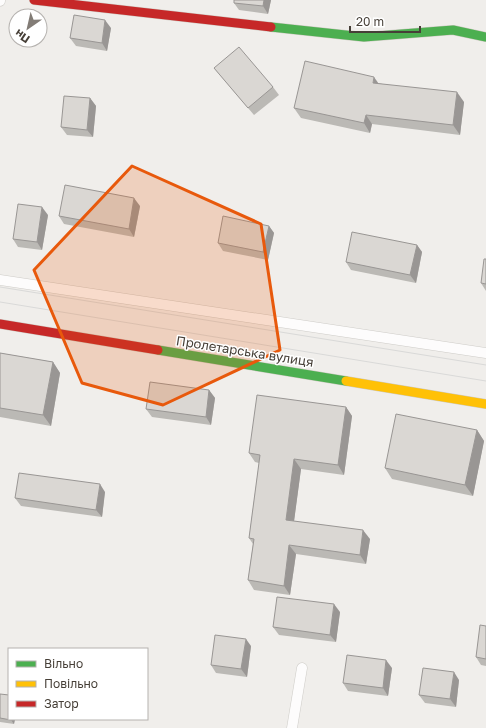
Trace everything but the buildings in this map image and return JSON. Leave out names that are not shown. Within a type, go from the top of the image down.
[{"type":"street","points":[[34,0],[364,37],[454,30],[486,37]]},
{"type":"street","name":"Пролетарська вулиця","points":[[0,324],[486,404]]},
{"type":"lane","points":[[0,280],[486,353]]},
{"type":"lane","points":[[292,728],[302,668]]},
{"type":"highlighted area","points":[[132,166],[261,224],[280,350],[163,405],[82,383],[34,270]]},
{"type":"tram line","points":[[0,287],[486,365]]},
{"type":"tram line","points":[[0,302],[486,381]]},
{"type":"traffic: fast","points":[[271,27],[364,37],[453,30],[486,37]]},
{"type":"traffic: fast","points":[[158,350],[346,381]]},
{"type":"traffic: slow","points":[[346,381],[486,404]]},
{"type":"traffic: jam","points":[[34,0],[271,27]]},
{"type":"traffic: jam","points":[[0,324],[158,350]]}]
